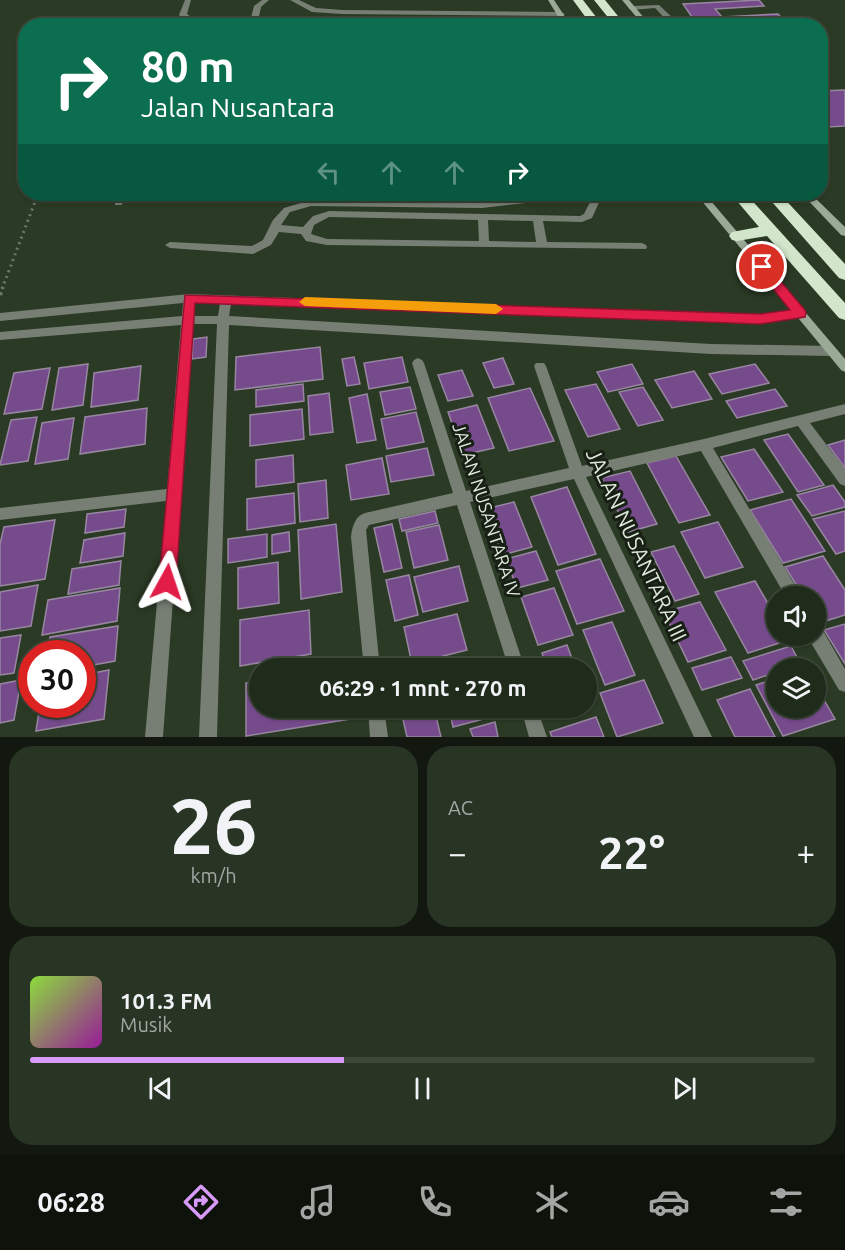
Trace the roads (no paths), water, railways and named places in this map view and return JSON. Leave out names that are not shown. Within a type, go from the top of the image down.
[{"type":"highway","points":[[578,0],[592,18]]},
{"type":"highway","points":[[599,0],[614,18]]},
{"type":"highway","points":[[744,201],[845,314]]},
{"type":"highway","points":[[778,201],[845,274]]},
{"type":"highway","points":[[737,236],[770,230]]},
{"type":"street","points":[[186,18],[183,15],[188,0]]},
{"type":"street","points":[[255,18],[258,6],[266,0]]},
{"type":"street","points":[[293,0],[315,10],[342,12],[561,14]]},
{"type":"street","points":[[551,0],[563,18]]},
{"type":"street","points":[[625,0],[641,18]]},
{"type":"street","points":[[632,8],[657,6],[668,18]]},
{"type":"street","points":[[170,245],[253,250],[264,246],[286,210],[311,203],[482,205],[520,201]]},
{"type":"street","points":[[595,201],[588,216],[582,219],[483,219],[329,214],[312,220],[307,231],[310,239],[327,242],[642,247]]},
{"type":"street","points":[[706,201],[845,367]]},
{"type":"street","points":[[813,201],[845,232]]},
{"type":"street","points":[[483,219],[484,245]]},
{"type":"street","points":[[538,219],[542,246]]},
{"type":"street","points":[[276,228],[307,231]]},
{"type":"street","points":[[0,317],[189,298],[760,319],[800,313]]},
{"type":"street","points":[[154,737],[189,298]]},
{"type":"street","points":[[208,737],[223,320],[226,299]]},
{"type":"street","points":[[0,336],[188,320],[223,320],[711,349],[832,351]]},
{"type":"street","name":"JALAN NUSANTARA IV","points":[[418,363],[513,658]]},
{"type":"street","name":"JALAN NUSANTARA III","points":[[540,366],[578,474],[703,737]]},
{"type":"street","points":[[371,658],[358,537],[362,524],[370,517],[578,474],[845,409]]},
{"type":"street","points":[[801,421],[845,480]]},
{"type":"street","points":[[704,445],[787,586]]},
{"type":"street","points":[[0,514],[174,494]]},
{"type":"street","points":[[823,646],[845,684]]},
{"type":"street","points":[[377,718],[379,737]]},
{"type":"street","points":[[532,718],[538,737]]}]
